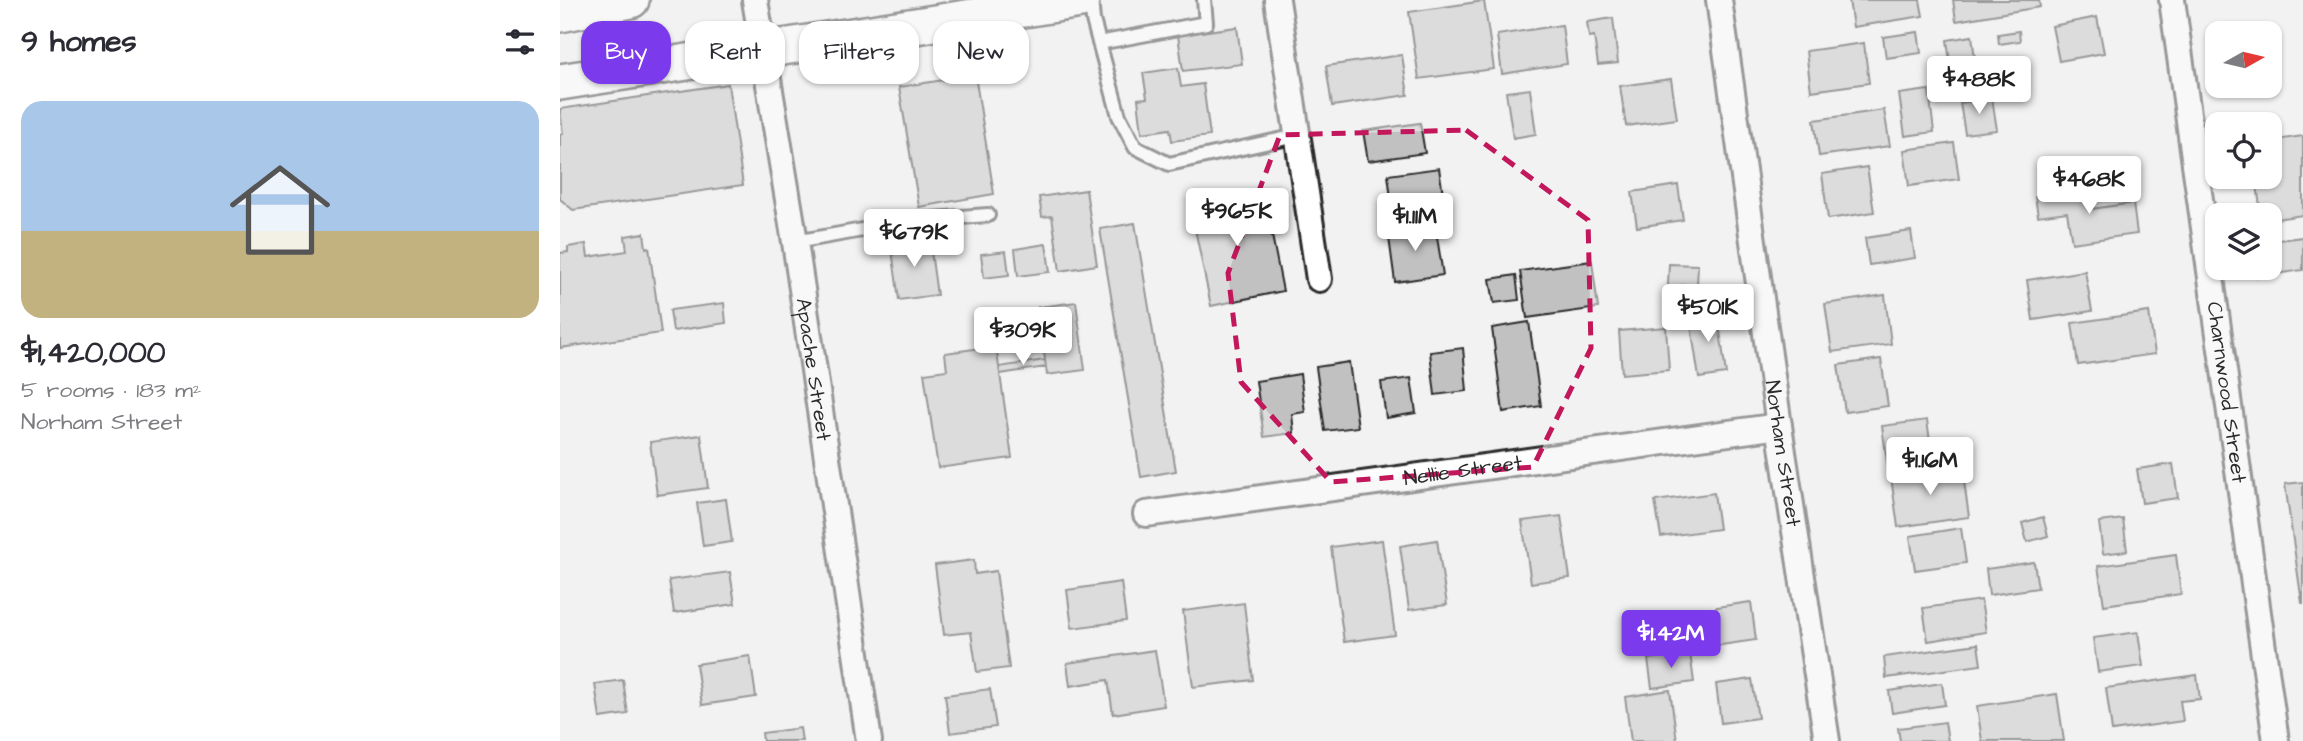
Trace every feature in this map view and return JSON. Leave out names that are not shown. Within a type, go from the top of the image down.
[{"type":"main road","points":[[560,14],[631,0]]},
{"type":"main road","points":[[785,46],[1081,0]]},
{"type":"main road","points":[[560,82],[685,62]]},
{"type":"street","name":"Apache Street","points":[[755,0],[759,21]]},
{"type":"street","points":[[1277,0],[1319,279]]},
{"type":"street","name":"Norham Street","points":[[1719,0],[1827,741]]},
{"type":"street","name":"Charnwood Street","points":[[2172,0],[2276,741]]},
{"type":"street","name":"Apache Street","points":[[770,84],[869,741]]},
{"type":"street","name":"Nellie Street","points":[[1146,514],[1779,426]]},
{"type":"lane","points":[[1091,0],[1093,20],[1119,116],[1135,147],[1169,164],[1297,136]]},
{"type":"lane","points":[[1099,43],[1206,23],[1204,0]]},
{"type":"lane","points":[[795,242],[919,220],[988,215]]},
{"type":"highlighted area","points":[[1466,130],[1588,220],[1591,348],[1533,467],[1331,482],[1241,382],[1228,273],[1280,135]]},
{"type":"building","points":[[1849,0],[1920,0],[1923,16],[1853,27]]},
{"type":"building","points":[[1953,0],[2039,0],[2040,7],[1956,21]]},
{"type":"building","points":[[1484,1],[1494,69],[1419,79],[1409,12]]},
{"type":"building","points":[[2097,17],[2104,53],[2059,61],[2052,26]]},
{"type":"building","points":[[1613,18],[1618,63],[1598,65],[1594,36],[1589,37],[1587,22]]},
{"type":"building","points":[[1562,25],[1567,64],[1502,74],[1497,35]]},
{"type":"building","points":[[1237,27],[1242,64],[1183,71],[1178,35]]},
{"type":"building","points":[[2019,31],[2020,41],[1999,44],[1998,34]]},
{"type":"building","points":[[1918,32],[1921,53],[1886,58],[1883,37]]},
{"type":"building","points":[[1972,36],[1977,73],[1952,77],[1947,40]]},
{"type":"building","points":[[1864,43],[1869,83],[1811,91],[1806,51]]},
{"type":"building","points":[[1402,55],[1408,95],[1332,106],[1326,66]]},
{"type":"building","points":[[1178,68],[1181,87],[1203,84],[1210,136],[1172,141],[1170,129],[1142,133],[1138,99],[1147,98],[1143,73]]},
{"type":"building","points":[[1671,79],[1677,119],[1626,126],[1620,86]]},
{"type":"building","points":[[933,82],[933,84],[976,84],[994,194],[919,207],[899,87]]},
{"type":"building","points":[[728,84],[743,185],[573,210],[560,199],[560,134],[563,134],[560,109]]},
{"type":"building","points":[[1530,89],[1536,134],[1513,138],[1506,92]]},
{"type":"building","points":[[1929,90],[1934,132],[1905,136],[1899,94]]},
{"type":"building","points":[[1992,98],[1997,130],[1965,134],[1960,103]]},
{"type":"building","points":[[1884,110],[1890,146],[1819,156],[1814,120]]},
{"type":"building","points":[[1420,123],[1425,153],[1368,161],[1363,131]]},
{"type":"building","points":[[2303,136],[2303,215],[2282,218],[2282,203],[2259,203],[2258,189],[2282,189],[2282,139]]},
{"type":"building","points":[[1954,143],[1959,179],[1909,186],[1904,150]]},
{"type":"building","points":[[1867,167],[1874,212],[1828,219],[1822,174]]},
{"type":"building","points":[[1439,168],[1446,214],[1394,221],[1388,175]]},
{"type":"building","points":[[1678,185],[1683,220],[1637,227],[1632,192]]},
{"type":"building","points":[[2088,189],[2091,209],[2133,203],[2137,234],[2072,243],[2067,212],[2038,216],[2035,197]]},
{"type":"building","points":[[1086,190],[1097,265],[1060,271],[1052,216],[1042,217],[1039,197]]},
{"type":"building","points":[[1263,190],[1283,291],[1211,306],[1190,205]]},
{"type":"building","points":[[1135,223],[1176,471],[1141,477],[1100,229]]},
{"type":"building","points":[[1435,224],[1443,275],[1395,282],[1388,230]]},
{"type":"building","points":[[1911,231],[1915,258],[1869,265],[1865,238]]},
{"type":"building","points":[[644,233],[646,248],[649,247],[661,333],[560,348],[560,253],[568,252],[568,247],[586,244],[588,257],[627,251],[625,236]]},
{"type":"building","points":[[929,237],[937,295],[899,300],[891,243]]},
{"type":"building","points":[[2303,237],[2303,270],[2282,273],[2282,240]]},
{"type":"building","points":[[1046,244],[1050,272],[1018,276],[1015,249]]},
{"type":"building","points":[[1006,251],[1009,275],[984,278],[981,254]]},
{"type":"building","points":[[1592,261],[1598,308],[1527,318],[1520,271]]},
{"type":"building","points":[[1669,264],[1698,265],[1697,285],[1681,285],[1680,307],[1667,306]]},
{"type":"building","points":[[2085,271],[2092,311],[2033,320],[2027,280]]},
{"type":"building","points":[[1516,275],[1519,300],[1494,303],[1490,279]]},
{"type":"building","points":[[1885,295],[1891,344],[1832,352],[1825,304]]},
{"type":"building","points":[[1076,302],[1085,370],[1047,375],[1038,307]]},
{"type":"building","points":[[724,303],[726,323],[673,331],[670,310]]},
{"type":"building","points":[[1717,310],[1726,374],[1699,378],[1689,313]]},
{"type":"building","points":[[2149,312],[2155,354],[2078,365],[2072,323]]},
{"type":"building","points":[[1529,322],[1541,406],[1503,412],[1492,328]]},
{"type":"building","points":[[1666,327],[1669,370],[1622,374],[1619,331]]},
{"type":"building","points":[[996,346],[1012,458],[938,468],[924,373],[947,370],[945,353]]},
{"type":"building","points":[[1463,348],[1467,391],[1435,395],[1430,352]]},
{"type":"building","points":[[1881,359],[1888,406],[1845,412],[1838,365]]},
{"type":"building","points":[[1045,360],[1046,367],[1000,374],[999,367]]},
{"type":"building","points":[[1349,362],[1358,427],[1325,431],[1316,367]]},
{"type":"building","points":[[1300,374],[1305,412],[1292,414],[1294,433],[1264,437],[1256,381]]},
{"type":"building","points":[[1411,378],[1416,413],[1386,418],[1381,382]]},
{"type":"building","points":[[1927,420],[1933,462],[1888,468],[1882,426]]},
{"type":"building","points":[[701,435],[708,488],[657,495],[650,442]]},
{"type":"building","points":[[2173,464],[2178,498],[2142,503],[2137,469]]},
{"type":"building","points":[[1962,467],[1969,517],[1898,527],[1891,477]]},
{"type":"building","points":[[2303,482],[2303,603],[2302,603],[2285,484]]},
{"type":"building","points":[[1714,493],[1719,529],[1661,537],[1655,501]]},
{"type":"building","points":[[726,499],[732,542],[703,546],[697,503]]},
{"type":"building","points":[[1561,516],[1570,578],[1531,583],[1522,521]]},
{"type":"building","points":[[2043,517],[2048,536],[2027,542],[2022,523]]},
{"type":"building","points":[[2123,519],[2127,551],[2103,554],[2099,522]]},
{"type":"building","points":[[1961,528],[1966,563],[1915,570],[1910,536]]},
{"type":"building","points":[[1382,540],[1395,635],[1344,642],[1331,547]]},
{"type":"building","points":[[1437,540],[1447,605],[1409,610],[1400,546]]},
{"type":"building","points":[[2176,555],[2181,594],[2104,605],[2098,566]]},
{"type":"building","points":[[974,560],[975,574],[996,571],[1009,668],[977,672],[971,632],[944,635],[935,565]]},
{"type":"building","points":[[2034,562],[2038,588],[1989,595],[1986,569]]},
{"type":"building","points":[[730,572],[735,604],[674,613],[669,580]]},
{"type":"building","points":[[1121,582],[1126,621],[1072,628],[1067,590]]},
{"type":"building","points":[[1981,600],[1986,632],[1928,641],[1923,608]]},
{"type":"building","points":[[1751,602],[1756,640],[1700,648],[1697,624],[1718,621],[1716,607]]},
{"type":"building","points":[[1244,603],[1253,680],[1193,687],[1183,611]]},
{"type":"building","points":[[2138,632],[2143,666],[2098,672],[2093,638]]},
{"type":"building","points":[[1978,644],[1981,665],[1886,678],[1884,657]]},
{"type":"building","points":[[1155,650],[1164,706],[1113,714],[1108,680],[1070,686],[1067,663]]},
{"type":"building","points":[[1690,653],[1694,682],[1652,688],[1648,659]]},
{"type":"building","points":[[750,656],[756,697],[702,705],[696,664]]},
{"type":"building","points":[[2197,675],[2200,699],[2180,701],[2183,721],[2112,731],[2106,688]]},
{"type":"building","points":[[1752,679],[1758,718],[1721,723],[1716,684]]},
{"type":"building","points":[[623,680],[628,714],[600,718],[595,684]]},
{"type":"building","points":[[1942,683],[1945,705],[1892,713],[1889,691]]},
{"type":"building","points":[[990,689],[996,727],[950,733],[945,695]]},
{"type":"building","points":[[1670,690],[1677,741],[1631,741],[1625,697]]},
{"type":"building","points":[[2057,694],[2064,741],[1982,741],[1977,706]]},
{"type":"building","points":[[1945,722],[1948,741],[1900,741],[1898,728]]},
{"type":"building","points":[[800,728],[802,741],[763,741],[762,733]]}]
